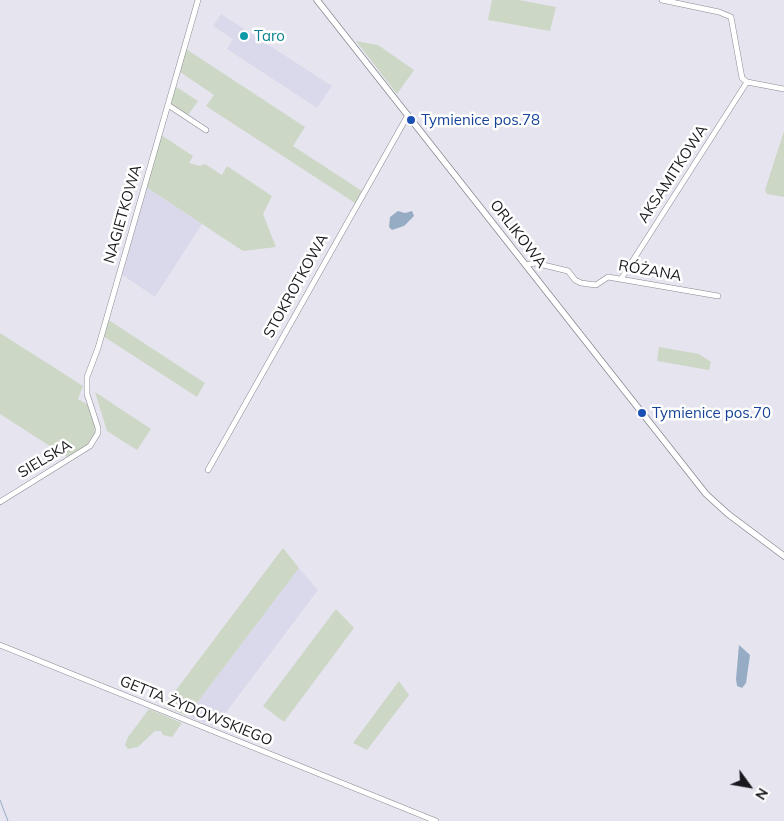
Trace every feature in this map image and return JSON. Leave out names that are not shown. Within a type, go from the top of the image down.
[{"type":"street","name":"NAGIETKOWA","points":[[98,433],[87,394],[87,377],[98,348],[198,0]]},
{"type":"street","name":"ORLIKOWA","points":[[317,0],[698,484],[722,508],[784,556]]},
{"type":"street","points":[[662,0],[719,12],[731,17],[742,78],[747,82],[784,90]]},
{"type":"street","name":"AKSAMITKOWA","points":[[621,279],[747,82]]},
{"type":"street","points":[[168,105],[206,130]]},
{"type":"street","name":"STOKROTKOWA","points":[[208,470],[408,115]]},
{"type":"street","name":"RÓŻANA","points":[[526,265],[535,263],[568,271],[575,280],[596,286],[608,277],[718,296]]},
{"type":"street","name":"SIELSKA","points":[[0,502],[90,446],[98,433]]},
{"type":"street","name":"GETTA ŻYDOWSKIEGO","points":[[0,645],[436,821]]},
{"type":"shaded area","points":[[221,14],[332,86],[317,108],[227,49],[233,39],[213,26]]},
{"type":"shaded area","points":[[146,187],[202,224],[155,297],[121,274]]},
{"type":"shaded area","points":[[398,211],[405,213],[412,211],[414,216],[404,226],[392,230],[389,227],[390,217]]},
{"type":"shaded area","points":[[299,568],[318,590],[215,727],[187,716]]},
{"type":"shaded area","points":[[739,645],[750,655],[746,683],[742,688],[737,686],[736,679]]},
{"type":"green space","points":[[492,0],[519,0],[556,7],[550,31],[488,20]]},
{"type":"green space","points":[[356,41],[378,45],[414,70],[397,94]]},
{"type":"green space","points":[[186,49],[305,127],[293,146],[362,191],[355,203],[206,106],[214,95],[180,72]]},
{"type":"green space","points":[[175,86],[198,101],[188,115],[170,103]]},
{"type":"green space","points":[[784,131],[784,197],[767,194],[765,190]]},
{"type":"green space","points":[[161,135],[193,156],[189,163],[200,166],[205,164],[222,175],[227,166],[272,196],[263,214],[276,247],[243,251],[146,187]]},
{"type":"green space","points":[[107,319],[205,383],[197,397],[103,336]]},
{"type":"green space","points":[[0,333],[83,386],[78,399],[88,405],[97,430],[87,445],[67,457],[0,414]]},
{"type":"green space","points":[[659,347],[699,354],[711,362],[709,370],[657,361]]},
{"type":"green space","points":[[95,392],[151,429],[137,450],[107,431]]},
{"type":"green space","points":[[283,548],[299,568],[187,716],[164,706]]},
{"type":"green space","points":[[336,609],[354,628],[284,722],[263,706]]},
{"type":"green space","points":[[399,681],[409,695],[367,750],[353,743]]},
{"type":"green space","points":[[149,709],[182,723],[172,737],[163,735],[161,731],[155,731],[138,747],[128,749],[125,745],[128,737]]},
{"type":"waterway","points":[[0,800],[8,821]]},
{"type":"place","name":"Taro","points":[[244,36]]},
{"type":"place","name":"Tymienice pos.78","points":[[411,120]]},
{"type":"place","name":"Tymienice pos.70","points":[[642,413]]}]
